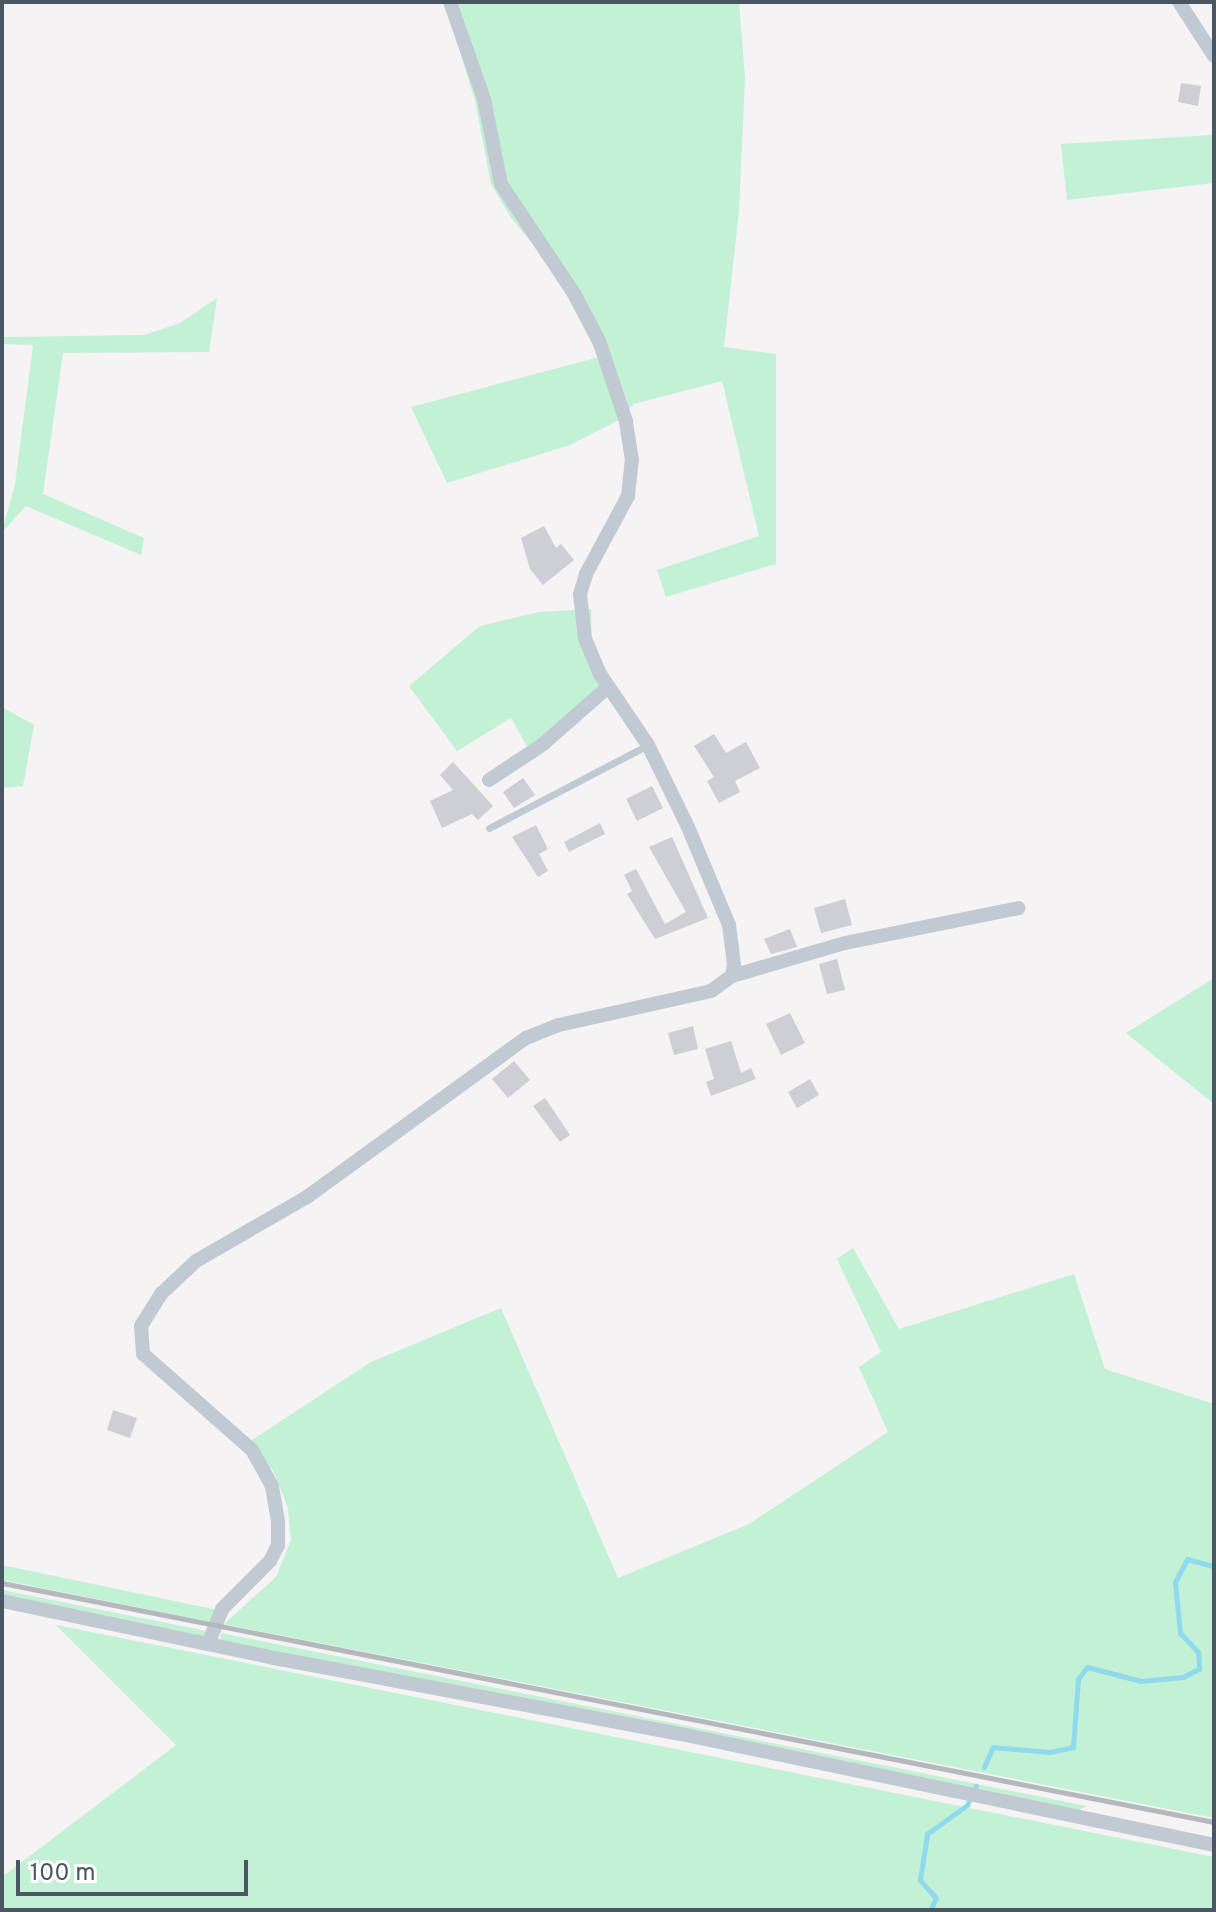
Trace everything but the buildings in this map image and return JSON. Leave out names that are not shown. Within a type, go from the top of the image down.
[{"type":"street","points":[[450,2],[484,99],[501,184],[575,295],[599,341],[626,421],[632,460],[628,496],[580,594],[585,639],[608,687],[648,745],[725,913],[734,953],[732,976]]},
{"type":"street","points":[[1179,2],[1214,56]]},
{"type":"street","points":[[489,780],[542,745],[608,687]]},
{"type":"street","points":[[208,1644],[222,1609],[270,1561],[278,1545],[278,1521],[272,1486],[252,1450],[143,1354],[141,1326],[162,1293],[196,1261],[307,1197],[526,1038],[559,1025],[703,994],[732,976],[845,943],[1018,908]]},
{"type":"street","points":[[2,1601],[208,1644],[681,1734],[971,1797],[1214,1845]]},
{"type":"lane","points":[[489,828],[648,745]]},
{"type":"green space","points":[[445,2],[739,2],[745,78],[739,211],[724,347],[776,354],[776,564],[666,597],[657,570],[759,536],[722,381],[634,404],[619,420],[570,445],[447,483],[411,407],[599,357],[551,266],[511,218],[491,184],[475,101]]},
{"type":"green space","points":[[1212,135],[1214,183],[1067,200],[1061,144]]},
{"type":"green space","points":[[217,298],[209,352],[63,353],[43,494],[144,538],[141,555],[26,506],[2,532],[15,484],[33,345],[2,344],[2,337],[144,335],[180,323]]},
{"type":"green space","points":[[591,609],[592,647],[612,687],[534,759],[511,718],[457,751],[409,686],[480,626],[539,612]]},
{"type":"green space","points":[[2,707],[34,725],[23,786],[2,788]]},
{"type":"green space","points":[[1214,978],[1214,1104],[1126,1033]]},
{"type":"green space","points":[[853,1248],[899,1329],[1074,1274],[1105,1369],[1214,1404],[1214,1818],[224,1624],[276,1577],[291,1540],[288,1508],[274,1472],[249,1442],[371,1362],[501,1308],[618,1578],[749,1524],[888,1432],[859,1367],[881,1352],[837,1259]]},
{"type":"green space","points":[[2,1565],[223,1611],[215,1623],[2,1580]]},
{"type":"green space","points":[[2,1590],[212,1632],[206,1641],[2,1598]]},
{"type":"green space","points":[[56,1625],[1214,1857],[1214,1910],[2,1910],[2,1877],[176,1745]]},
{"type":"green space","points":[[221,1633],[1087,1806],[1068,1815],[220,1643]]},
{"type":"waterway","points":[[984,1767],[993,1747],[1050,1752],[1073,1747],[1078,1679],[1087,1667],[1141,1681],[1183,1677],[1199,1669],[1198,1652],[1180,1633],[1175,1582],[1187,1559],[1214,1566]]},
{"type":"waterway","points":[[930,1910],[936,1898],[920,1880],[927,1834],[967,1805],[976,1786]]},
{"type":"railway","points":[[2,1583],[1214,1822]]}]
